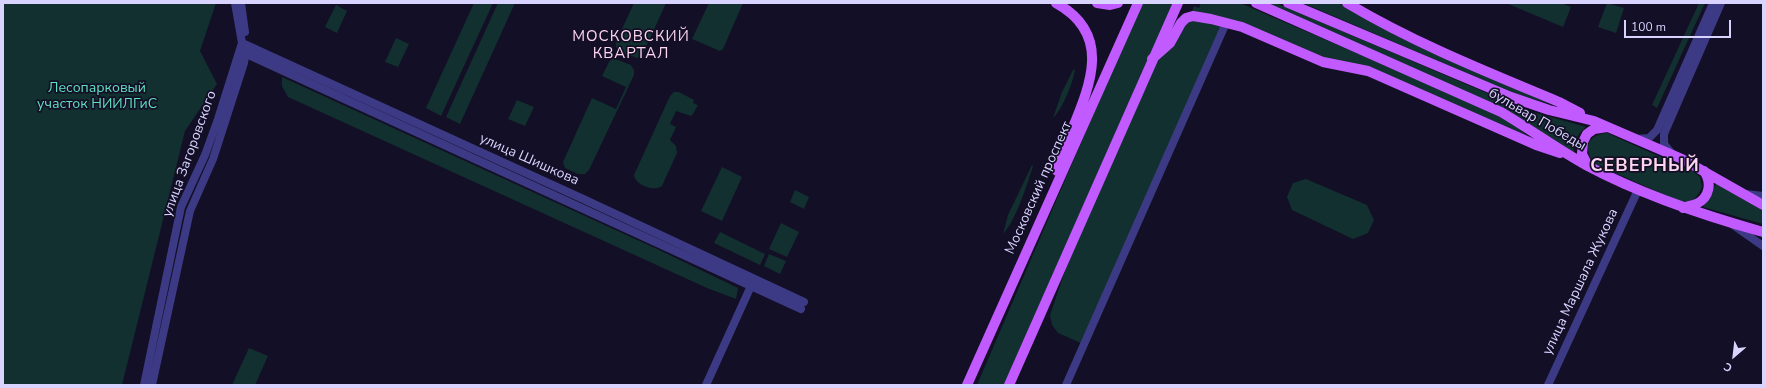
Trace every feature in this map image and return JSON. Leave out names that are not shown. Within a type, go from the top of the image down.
[{"type":"main road","points":[[1050,198],[1060,157],[1085,99],[1089,85],[1092,55],[1090,42],[1081,23],[1074,15],[1056,3]]},
{"type":"main road","points":[[1097,3],[1110,5],[1118,3]]},
{"type":"main road","name":"Московский проспект","points":[[967,385],[1138,3]]},
{"type":"main road","points":[[1009,385],[1178,3]]},
{"type":"main road","name":"бульвар Победы","points":[[1256,3],[1501,112],[1588,166],[1638,190],[1683,208],[1763,232]]},
{"type":"main road","name":"бульвар Победы","points":[[1288,3],[1511,97],[1550,110],[1594,121],[1673,155],[1763,205]]},
{"type":"main road","points":[[1347,3],[1374,20],[1407,36],[1558,102],[1594,121]]},
{"type":"main road","points":[[1152,59],[1170,43],[1181,23],[1186,18],[1193,16],[1201,17],[1242,27],[1322,62],[1368,71],[1536,145],[1573,157]]},
{"type":"main road","points":[[1588,166],[1582,154],[1583,142],[1587,134],[1594,129],[1608,127]]},
{"type":"main road","points":[[1683,208],[1696,204],[1704,198],[1709,188],[1709,178],[1704,171]]},
{"type":"street","name":"улица Загоровского","points":[[144,385],[182,207],[205,155],[243,49],[235,3]]},
{"type":"street","name":"улица Загоровского","points":[[152,385],[190,211],[213,159],[243,49],[242,3]]},
{"type":"street","points":[[1636,139],[1649,138],[1657,130],[1713,3]]},
{"type":"street","points":[[1673,155],[1664,144],[1664,134],[1721,3]]},
{"type":"street","points":[[1066,385],[1226,23]]},
{"type":"street","name":"улица Шишкова","points":[[243,49],[588,201],[802,306],[752,286],[243,49]]},
{"type":"street","name":"улица Маршала Жукова","points":[[1548,385],[1638,190]]},
{"type":"street","points":[[1740,193],[1763,196]]},
{"type":"street","points":[[1729,222],[1763,246]]},
{"type":"street","points":[[706,385],[752,286]]},
{"type":"green space","name":"Лесопарковый участок НИИЛГиС","points":[[3,3],[216,3],[200,51],[217,84],[185,131],[122,385],[3,385]]},
{"type":"green space","points":[[474,3],[493,3],[441,116],[426,108]]},
{"type":"green space","points":[[498,3],[515,3],[460,124],[446,117]]},
{"type":"green space","points":[[634,3],[666,3],[642,56],[637,58],[620,52],[616,47],[616,42]]},
{"type":"green space","points":[[709,3],[743,3],[723,49],[720,51],[692,39]]},
{"type":"green space","points":[[1141,3],[1173,3],[1004,385],[977,385]]},
{"type":"green space","points":[[1201,3],[1240,3],[1468,101],[1511,123],[1528,136],[1370,67],[1331,60],[1245,23],[1192,11],[1194,6],[1199,8]]},
{"type":"green space","points":[[1265,3],[1276,3],[1526,110],[1586,127],[1580,132],[1577,138],[1574,153],[1500,107]]},
{"type":"green space","points":[[1303,3],[1338,3],[1394,34],[1553,105],[1513,93]]},
{"type":"green space","points":[[1506,3],[1561,3],[1571,7],[1563,27]]},
{"type":"green space","points":[[1607,3],[1624,8],[1616,33],[1598,27]]},
{"type":"green space","points":[[1699,3],[1705,3],[1657,108],[1652,105]]},
{"type":"green space","points":[[336,5],[347,11],[337,33],[325,27]]},
{"type":"green space","points":[[1186,18],[1226,23],[1083,344],[1058,333],[1052,325],[1050,315],[1065,271],[1152,59]]},
{"type":"green space","points":[[396,38],[409,44],[398,67],[385,62]]},
{"type":"green space","points":[[613,58],[631,65],[634,70],[634,75],[589,170],[585,174],[578,174],[565,168],[563,162],[592,98],[616,109],[626,87],[602,76],[609,62]]},
{"type":"green space","points":[[1075,69],[1067,95],[1060,109],[1053,118],[1062,92],[1073,70]]},
{"type":"green space","points":[[282,77],[657,249],[738,288],[736,299],[707,288],[288,97],[282,86]]},
{"type":"green space","points":[[674,92],[679,92],[694,100],[693,103],[698,105],[691,116],[676,111],[670,124],[676,127],[670,140],[676,146],[677,153],[662,186],[659,188],[650,188],[638,182],[634,175],[670,96]]},
{"type":"green space","points":[[517,100],[534,107],[525,126],[508,119]]},
{"type":"green space","points":[[1607,133],[1694,172],[1700,177],[1702,187],[1698,194],[1692,200],[1681,202],[1595,164],[1589,153],[1589,144],[1595,137],[1600,134]]},
{"type":"green space","points":[[1032,165],[1028,183],[1021,202],[1008,228],[1003,234],[1008,215]]},
{"type":"green space","points":[[722,167],[742,177],[722,221],[701,211]]},
{"type":"green space","points":[[1306,179],[1367,205],[1374,220],[1368,233],[1353,239],[1292,210],[1287,197],[1293,183]]},
{"type":"green space","points":[[1716,183],[1763,211],[1763,224],[1703,207],[1711,195]]},
{"type":"green space","points":[[795,190],[809,197],[804,209],[790,202]]},
{"type":"green space","points":[[781,223],[799,232],[787,257],[769,249]]},
{"type":"green space","points":[[720,232],[765,254],[760,265],[714,243]]},
{"type":"green space","points":[[769,254],[786,261],[780,274],[764,266]]},
{"type":"green space","points":[[249,348],[268,356],[255,385],[232,385]]},
{"type":"district","name":"МОСКОВСКИЙ КВАРТАЛ","points":[[631,46]]},
{"type":"district","name":"СЕВЕРНЫЙ","points":[[1645,167]]}]
